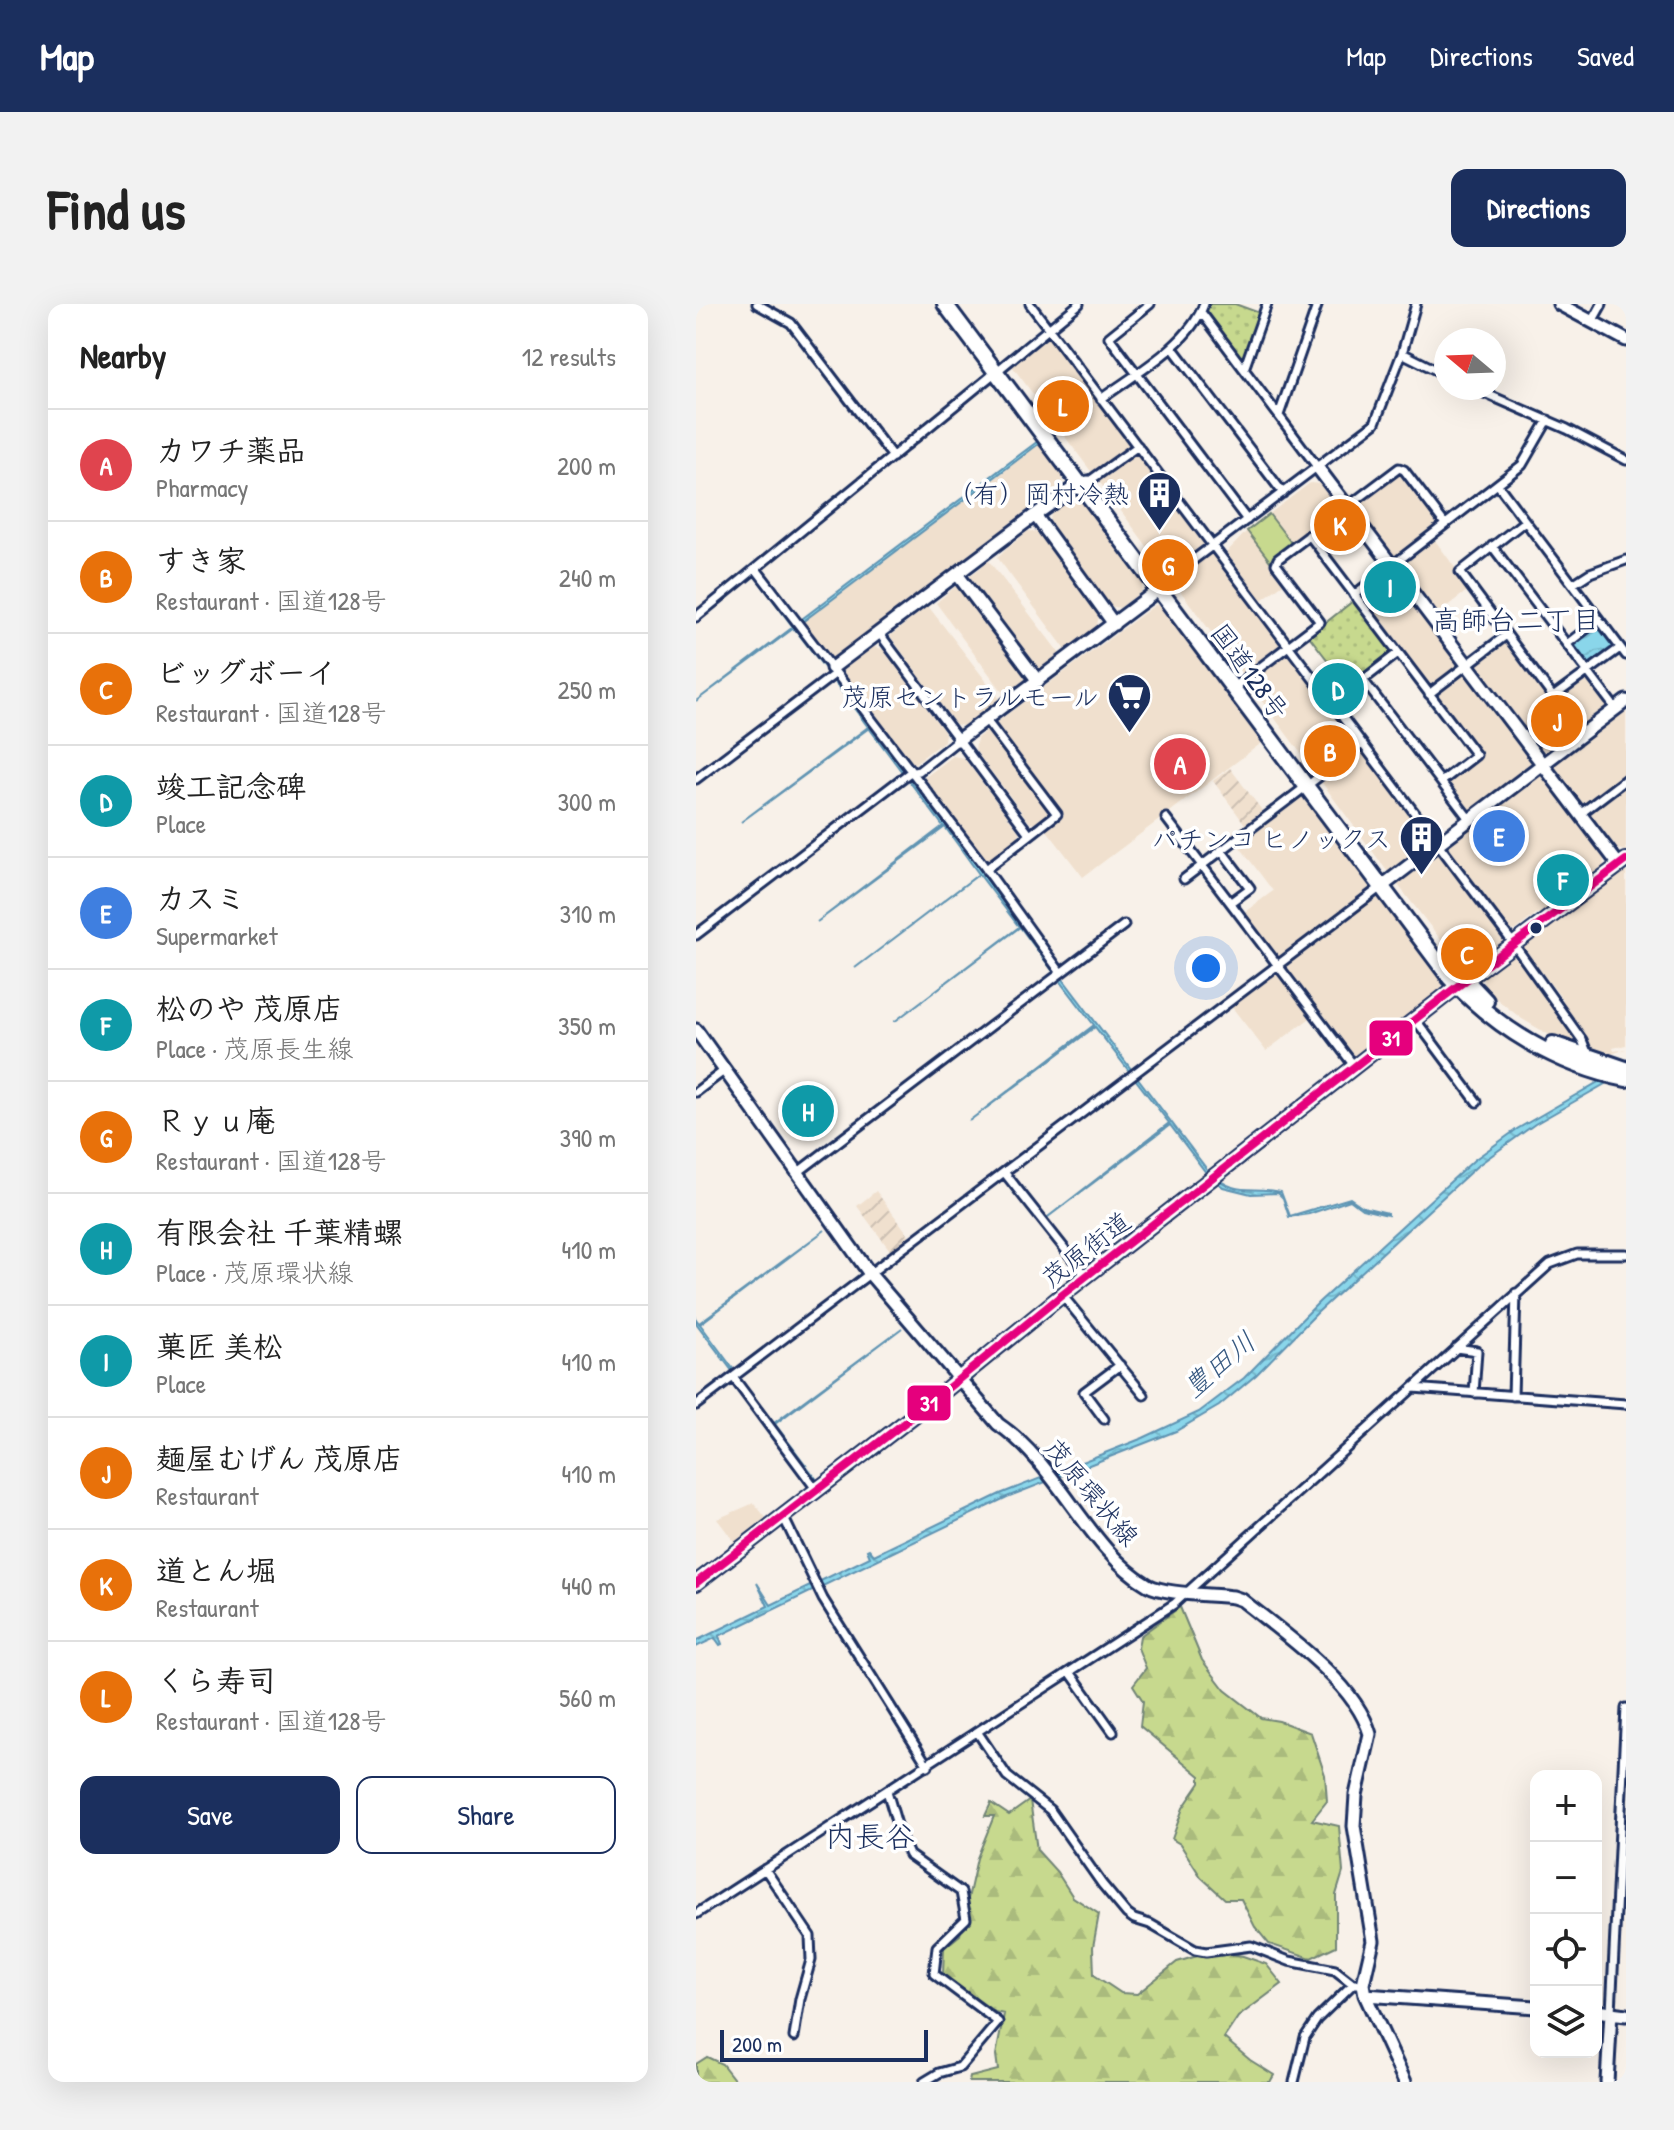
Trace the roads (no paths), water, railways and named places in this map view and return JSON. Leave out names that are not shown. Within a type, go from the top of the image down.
[{"type":"highway","name":"国道128号","points":[[945,304],[999,369],[1461,984],[1491,1016],[1523,1039],[1626,1079]]},
{"type":"highway","name":"国道128号","points":[[956,304],[999,369]]},
{"type":"highway","name":"国道128号","points":[[1589,1064],[1604,1063],[1626,1069]]},
{"type":"main road","name":"茂原街道","points":[[696,1583],[1415,1019],[1623,863]]},
{"type":"street","points":[[757,304],[791,323],[893,457]]},
{"type":"street","points":[[1030,304],[1515,945],[1582,1040],[1589,1064]]},
{"type":"street","points":[[696,617],[1079,304]]},
{"type":"street","points":[[1150,304],[1109,337],[1247,520]]},
{"type":"street","points":[[1244,369],[1267,304]]},
{"type":"street","points":[[1279,415],[1317,306],[1312,304]]},
{"type":"street","points":[[696,935],[1114,624],[1375,423],[1402,353],[1416,304]]},
{"type":"street","points":[[1559,304],[1626,340]]},
{"type":"street","points":[[1592,322],[1602,304]]},
{"type":"street","points":[[1101,399],[1172,347],[1189,330],[1203,308],[1318,468],[1580,814],[1623,863]]},
{"type":"street","points":[[1172,347],[1283,493]]},
{"type":"street","points":[[1402,353],[1434,369]]},
{"type":"street","points":[[1501,400],[1626,460]]},
{"type":"street","points":[[1354,595],[1498,485],[1527,459],[1548,420]]},
{"type":"street","points":[[696,779],[879,633],[1035,515],[1138,446]]},
{"type":"street","points":[[1236,686],[1320,622],[1276,564],[1278,559],[1347,505],[1396,469],[1402,468],[1445,524]]},
{"type":"street","points":[[1498,485],[1573,584],[1623,652],[1587,671],[1553,697],[1460,574],[1461,569],[1525,521]]},
{"type":"street","points":[[1035,515],[1114,624]]},
{"type":"street","points":[[1309,535],[1476,755],[1441,782]]},
{"type":"street","points":[[696,1405],[1621,705],[1587,671],[1492,546]]},
{"type":"street","points":[[1573,584],[1590,573],[1626,560]]},
{"type":"street","points":[[756,569],[1061,973]]},
{"type":"street","points":[[957,574],[1038,681]]},
{"type":"street","points":[[1567,644],[1599,619]]},
{"type":"street","points":[[879,633],[1030,835]]},
{"type":"street","points":[[1429,694],[1505,636]]},
{"type":"street","points":[[1332,704],[1398,653]]},
{"type":"street","points":[[1363,680],[1470,820]]},
{"type":"street","points":[[986,720],[1057,814],[987,871]]},
{"type":"street","points":[[1184,879],[1362,744]]},
{"type":"street","points":[[1580,814],[1626,779]]},
{"type":"street","points":[[1166,818],[1355,1067]]},
{"type":"street","points":[[1221,850],[1250,888],[1231,902]]},
{"type":"street","points":[[797,1173],[1124,925]]},
{"type":"street","points":[[1415,1019],[1477,1102]]},
{"type":"street","name":"茂原環状線","points":[[696,1030],[870,1274],[998,1424],[1016,1436],[1041,1464],[1115,1557],[1149,1586],[1165,1591],[1242,1600],[1326,1669],[1350,1698],[1370,1734],[1356,1795],[1354,1826],[1373,1941],[1360,1988]]},
{"type":"street","points":[[696,1092],[725,1070]]},
{"type":"street","points":[[1004,1172],[1087,1277]]},
{"type":"street","points":[[696,1914],[928,1766],[1189,1592],[1550,1264],[1564,1257],[1626,1254]]},
{"type":"street","points":[[1513,1396],[1516,1293]]},
{"type":"street","points":[[1062,1295],[1144,1395]]},
{"type":"street","points":[[1456,1348],[1477,1351],[1474,1393]]},
{"type":"street","points":[[1104,1419],[1084,1392],[1120,1365]]},
{"type":"street","points":[[733,1377],[816,1489]]},
{"type":"street","points":[[1412,1388],[1626,1404]]},
{"type":"street","points":[[783,1516],[823,1599],[928,1766]]},
{"type":"street","points":[[1070,1672],[1113,1732]]},
{"type":"street","points":[[1607,2082],[1622,1862],[1626,1708]]},
{"type":"street","points":[[978,1733],[1007,1776],[1050,1810],[1127,1914],[1195,1950],[1206,1952],[1251,1946],[1289,1961],[1335,1970],[1360,1988],[1405,2082]]},
{"type":"street","points":[[887,1791],[909,1855],[961,1892],[966,1919],[937,1947],[934,1974],[998,2022],[960,2067],[939,2073],[924,2082]]},
{"type":"street","points":[[765,1869],[810,1936],[811,1960],[794,2037]]},
{"type":"street","points":[[1294,2082],[1305,2037],[1317,2019],[1360,1988],[1530,2006]]},
{"type":"street","points":[[1602,2011],[1626,2015]]},
{"type":"water","points":[[1038,441],[1040,443],[801,623],[799,621]]},
{"type":"water","points":[[757,575],[1209,1172],[1236,1188],[1281,1192],[1290,1216],[1350,1198],[1363,1207],[1388,1215],[1362,1209],[1350,1200],[1309,1214],[1289,1217],[1283,1198],[1278,1193],[1251,1194],[1223,1187],[1207,1174],[1170,1125],[1044,1220],[1169,1123],[1095,1027],[969,1121],[1094,1025],[1055,974],[929,1068],[1054,973],[1020,927],[894,1022],[1019,927],[945,827],[817,922],[943,826],[903,773],[779,868],[902,772],[869,728],[741,822],[868,727],[833,680],[703,770],[829,674],[794,628],[696,701],[793,627]]},
{"type":"water","points":[[1597,624],[1615,647],[1591,667],[1572,646]]},
{"type":"water","points":[[1626,1066],[1626,1072],[1535,1124],[1477,1166],[1318,1312],[1256,1375],[1219,1406],[1176,1431],[1007,1497],[719,1636],[720,1645],[715,1638],[696,1647],[696,1641],[768,1606],[757,1583],[771,1605],[870,1557],[869,1549],[874,1555],[1000,1494],[1143,1438],[1199,1412],[1244,1378],[1319,1302],[1474,1160],[1517,1129]]},
{"type":"water","points":[[825,1230],[700,1324],[734,1370],[752,1358],[738,1376],[774,1423],[902,1328],[775,1424],[815,1481],[696,1319],[699,1323]]},
{"type":"place","name":"くら寿司","points":[[1063,406]]},
{"type":"place","name":"道とん堀","points":[[1340,525]]},
{"type":"place","name":"（有）岡村冷熱","points":[[1160,532]]},
{"type":"place","name":"Ｒｙｕ庵","points":[[1168,565]]},
{"type":"place","name":"菓匠 美松","points":[[1390,587]]},
{"type":"place","name":"竣工記念碑","points":[[1338,689]]},
{"type":"place","name":"麺屋むげん 茂原店","points":[[1557,721]]},
{"type":"place","name":"茂原セントラルモール","points":[[1130,735]]},
{"type":"place","name":"すき家","points":[[1330,751]]},
{"type":"place","name":"カワチ薬品","points":[[1180,764]]},
{"type":"place","name":"カスミ","points":[[1499,836]]},
{"type":"place","name":"パチンコ ヒノックス","points":[[1422,877]]},
{"type":"place","name":"松のや 茂原店","points":[[1563,880]]},
{"type":"place","name":"ビッグボーイ","points":[[1467,954]]},
{"type":"place","name":"有限会社 千葉精螺","points":[[808,1111]]},
{"type":"district","name":"高師台二丁目","points":[[1516,620]]},
{"type":"district","name":"内長谷","points":[[870,1836]]},
{"type":"water label","name":"豊田川","points":[[1219,1364]]}]
